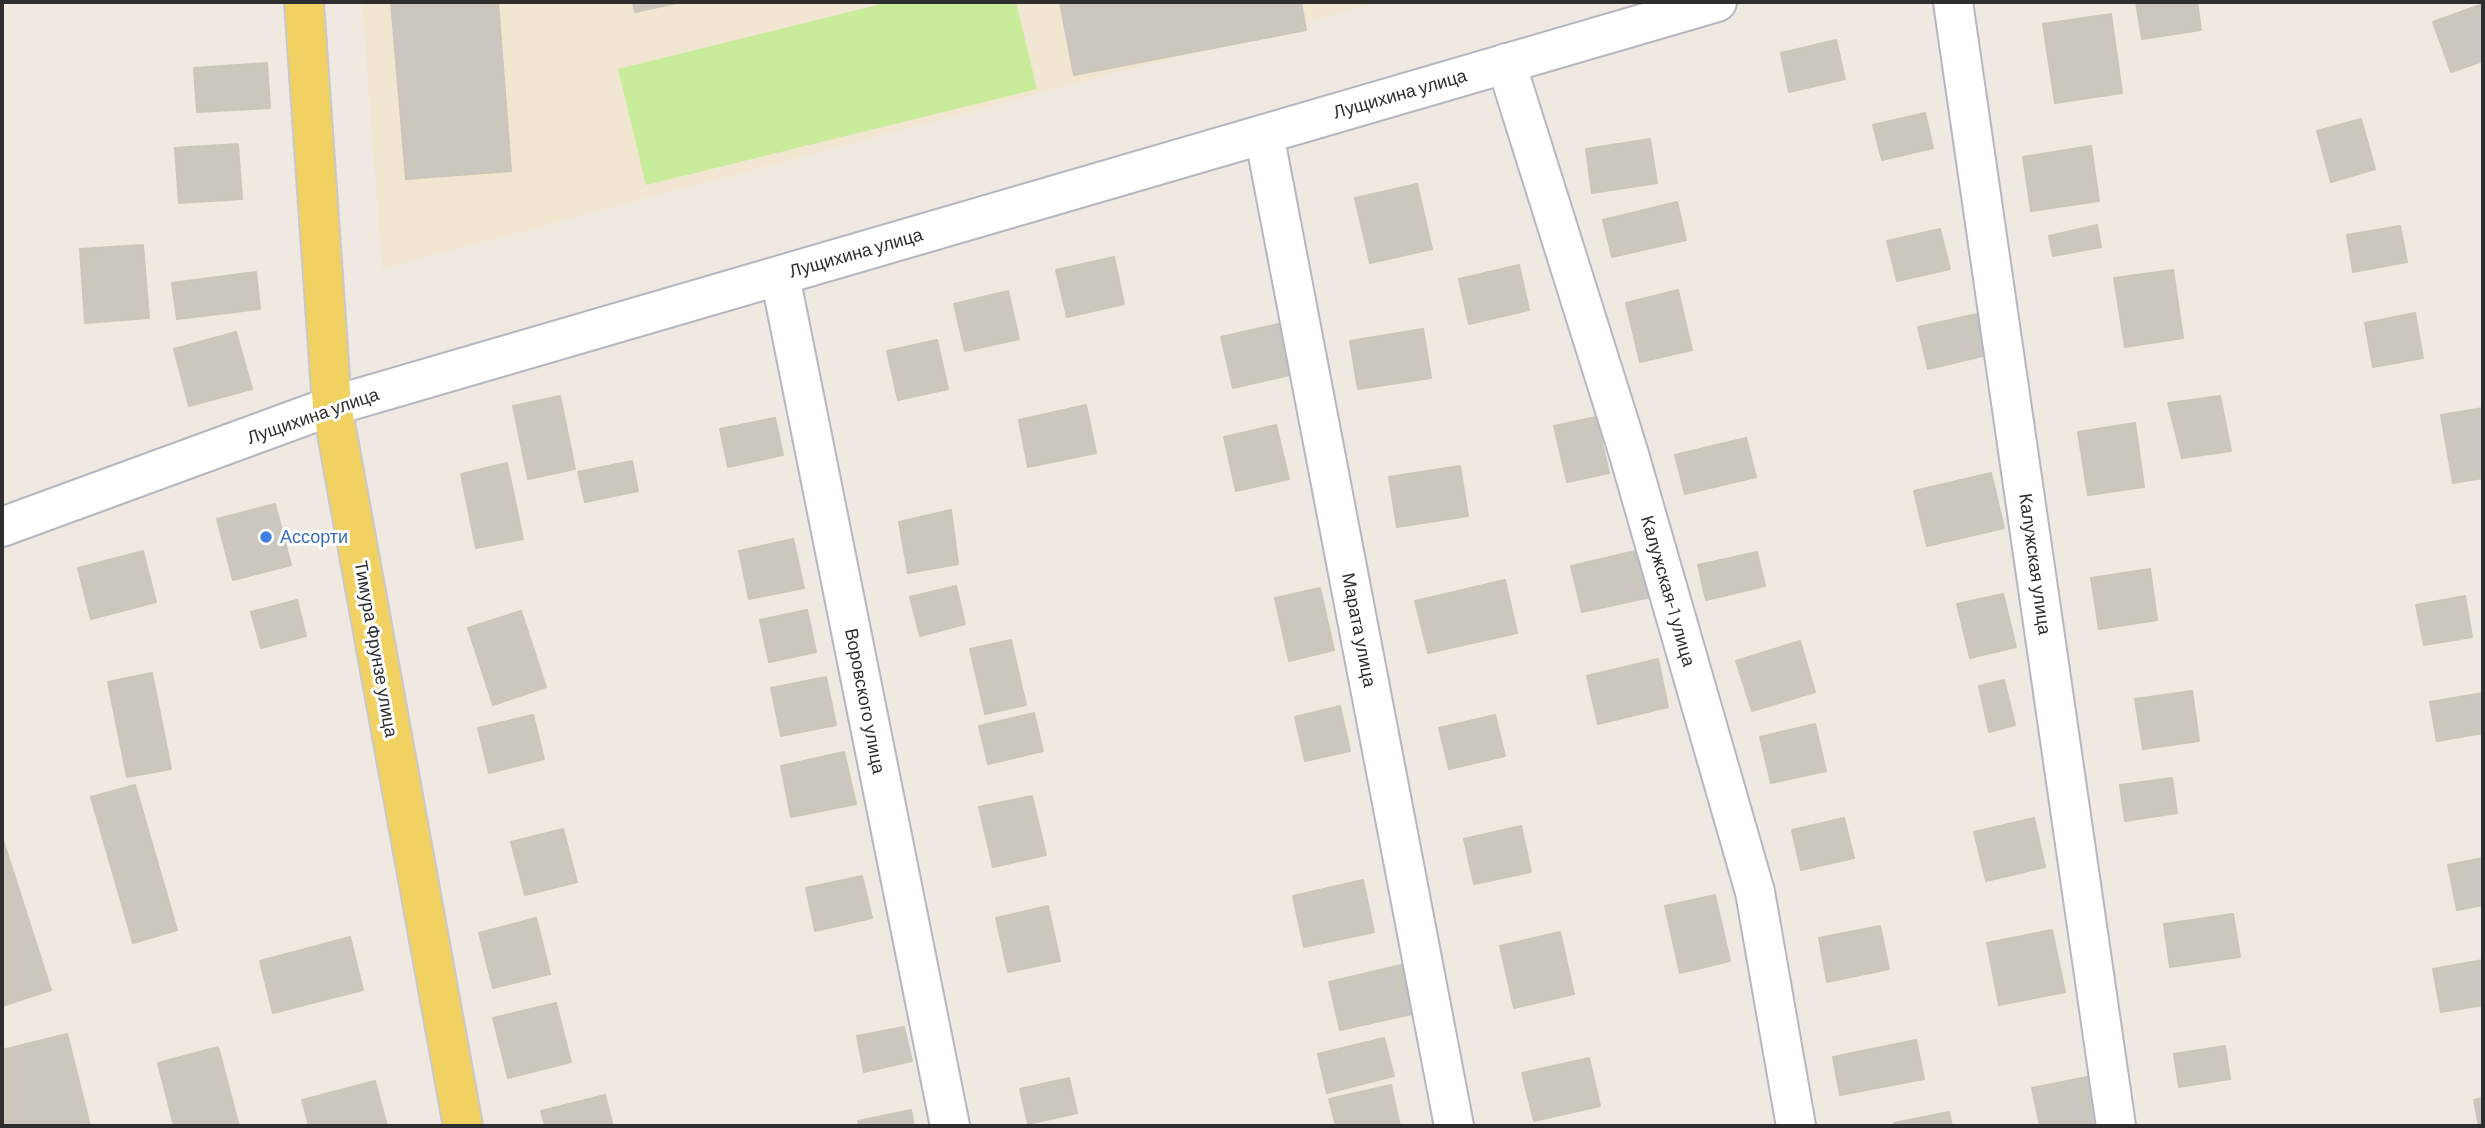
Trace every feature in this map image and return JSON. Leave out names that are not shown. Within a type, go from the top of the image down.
[{"type":"main road","name":"Тимура Фрунзе улица","points":[[303,2],[332,406],[463,1126]]},
{"type":"street","name":"Лущихина улица","points":[[2,527],[332,406],[1506,63],[1617,16],[1717,2]]},
{"type":"street","name":"Калужская улица","points":[[1954,2],[2116,1126]]},
{"type":"street","name":"Калужская-1 улица","points":[[1506,63],[1628,451],[1755,892],[1796,1126]]},
{"type":"street","name":"Марата улица","points":[[1264,134],[1454,1126]]},
{"type":"street","name":"Воровского улица","points":[[780,275],[950,1126]]},
{"type":"shaded area","points":[[362,2],[1381,2],[382,269]]},
{"type":"green space","points":[[890,2],[1016,2],[1037,89],[646,185],[618,69]]},
{"type":"building","points":[[391,2],[498,2],[511,171],[406,179]]},
{"type":"building","points":[[633,2],[681,2],[635,12]]},
{"type":"building","points":[[1301,2],[1306,30],[1074,75],[1060,3]]},
{"type":"building","points":[[2136,2],[2197,2],[2201,30],[2142,39]]},
{"type":"building","points":[[2483,4],[2483,61],[2451,72],[2433,22]]},
{"type":"building","points":[[2111,14],[2122,93],[2055,103],[2043,24]]},
{"type":"building","points":[[1836,40],[1845,79],[1789,92],[1781,53]]},
{"type":"building","points":[[267,63],[270,108],[197,112],[194,68]]},
{"type":"building","points":[[1925,113],[1933,148],[1882,160],[1873,125]]},
{"type":"building","points":[[2361,119],[2375,169],[2331,182],[2317,131]]},
{"type":"building","points":[[1650,139],[1657,183],[1592,193],[1586,149]]},
{"type":"building","points":[[238,144],[242,199],[179,203],[175,148]]},
{"type":"building","points":[[2091,146],[2099,201],[2031,211],[2023,157]]},
{"type":"building","points":[[1417,184],[1432,249],[1370,263],[1355,198]]},
{"type":"building","points":[[1677,202],[1686,240],[1612,257],[1603,220]]},
{"type":"building","points":[[2097,225],[2101,247],[2053,256],[2049,236]]},
{"type":"building","points":[[2400,226],[2407,262],[2353,272],[2347,235]]},
{"type":"building","points":[[1940,229],[1950,269],[1897,281],[1887,241]]},
{"type":"building","points":[[143,245],[149,318],[85,323],[80,249]]},
{"type":"building","points":[[1114,257],[1124,304],[1067,317],[1056,270]]},
{"type":"building","points":[[1519,265],[1529,310],[1469,324],[1459,279]]},
{"type":"building","points":[[2173,270],[2183,338],[2125,347],[2114,278]]},
{"type":"building","points":[[256,272],[260,309],[177,319],[172,283]]},
{"type":"building","points":[[1678,290],[1692,350],[1640,362],[1626,303]]},
{"type":"building","points":[[1008,291],[1019,339],[965,351],[954,304]]},
{"type":"building","points":[[2415,313],[2423,358],[2373,367],[2365,323]]},
{"type":"building","points":[[1977,314],[1987,355],[1928,369],[1918,327]]},
{"type":"building","points":[[1278,324],[1290,375],[1233,388],[1221,337]]},
{"type":"building","points":[[1423,329],[1431,378],[1358,389],[1350,341]]},
{"type":"building","points":[[236,332],[252,389],[189,406],[174,349]]},
{"type":"building","points":[[937,340],[948,389],[898,400],[887,351]]},
{"type":"building","points":[[560,396],[575,469],[528,479],[513,406]]},
{"type":"building","points":[[2220,396],[2231,451],[2182,458],[2168,403]]},
{"type":"building","points":[[1086,405],[1096,453],[1028,467],[1019,420]]},
{"type":"building","points":[[2483,408],[2483,478],[2453,483],[2441,415]]},
{"type":"building","points":[[1596,417],[1609,473],[1567,482],[1554,426]]},
{"type":"building","points":[[775,418],[783,455],[728,467],[720,429]]},
{"type":"building","points":[[2135,423],[2144,487],[2088,495],[2078,432]]},
{"type":"building","points":[[1276,425],[1289,479],[1236,491],[1224,437]]},
{"type":"building","points":[[1746,438],[1756,477],[1685,494],[1675,455]]},
{"type":"building","points":[[632,461],[638,491],[585,502],[578,472]]},
{"type":"building","points":[[507,463],[523,539],[476,548],[461,474]]},
{"type":"building","points":[[1460,466],[1468,516],[1397,527],[1389,477]]},
{"type":"building","points":[[1991,473],[2004,528],[1927,546],[1914,491]]},
{"type":"building","points":[[275,504],[291,565],[233,580],[217,519]]},
{"type":"building","points":[[951,510],[958,564],[908,573],[899,522]]},
{"type":"building","points":[[793,539],[804,588],[749,599],[739,551]]},
{"type":"building","points":[[1644,549],[1655,596],[1582,612],[1571,566]]},
{"type":"building","points":[[143,551],[156,602],[91,619],[78,568]]},
{"type":"building","points":[[1757,552],[1765,586],[1706,600],[1698,565]]},
{"type":"building","points":[[2150,569],[2157,620],[2099,629],[2091,578]]},
{"type":"building","points":[[1505,580],[1517,633],[1428,653],[1415,601]]},
{"type":"building","points":[[956,586],[965,624],[920,636],[910,597]]},
{"type":"building","points":[[1320,588],[1334,650],[1289,661],[1275,598]]},
{"type":"building","points":[[2003,594],[2016,647],[1970,658],[1957,604]]},
{"type":"building","points":[[2465,596],[2472,637],[2424,645],[2416,605]]},
{"type":"building","points":[[297,600],[306,636],[261,648],[251,612]]},
{"type":"building","points":[[807,610],[816,652],[769,662],[760,620]]},
{"type":"building","points":[[521,611],[546,687],[493,705],[468,628]]},
{"type":"building","points":[[1011,640],[1026,705],[985,714],[970,649]]},
{"type":"building","points":[[1800,641],[1815,692],[1752,711],[1736,661]]},
{"type":"building","points":[[1658,659],[1668,707],[1598,724],[1587,676]]},
{"type":"building","points":[[152,673],[171,769],[127,777],[108,682]]},
{"type":"building","points":[[826,677],[836,725],[781,736],[771,688]]},
{"type":"building","points":[[2004,680],[2015,725],[1989,732],[1979,686]]},
{"type":"building","points":[[2192,691],[2199,741],[2143,749],[2135,699]]},
{"type":"building","points":[[2483,693],[2483,733],[2437,741],[2430,702]]},
{"type":"building","points":[[1340,706],[1350,751],[1305,761],[1295,717]]},
{"type":"building","points":[[1034,713],[1043,751],[988,764],[979,726]]},
{"type":"building","points":[[533,715],[544,759],[489,773],[478,728]]},
{"type":"building","points":[[1495,715],[1505,756],[1449,769],[1439,728]]},
{"type":"building","points":[[1815,724],[1826,771],[1771,783],[1760,737]]},
{"type":"building","points":[[844,752],[856,804],[791,817],[781,766]]},
{"type":"building","points":[[2172,778],[2177,813],[2125,821],[2120,785]]},
{"type":"building","points":[[135,785],[177,930],[133,943],[91,797]]},
{"type":"building","points":[[1032,796],[1046,855],[993,867],[979,807]]},
{"type":"building","points":[[1844,818],[1854,858],[1801,870],[1792,830]]},
{"type":"building","points":[[2034,818],[2045,867],[1986,881],[1974,832]]},
{"type":"building","points":[[1521,826],[1531,872],[1474,884],[1464,839]]},
{"type":"building","points":[[563,829],[577,882],[525,895],[511,842]]},
{"type":"building","points":[[2,837],[51,990],[2,1006]]},
{"type":"building","points":[[2483,858],[2483,905],[2457,910],[2448,865]]},
{"type":"building","points":[[862,876],[872,918],[815,931],[806,888]]},
{"type":"building","points":[[1363,880],[1374,932],[1304,947],[1293,896]]},
{"type":"building","points":[[1715,895],[1730,961],[1680,973],[1665,906]]},
{"type":"building","points":[[1048,906],[1060,961],[1008,972],[996,918]]},
{"type":"building","points":[[2233,914],[2240,957],[2170,967],[2164,924]]},
{"type":"building","points":[[536,918],[550,974],[493,988],[479,933]]},
{"type":"building","points":[[1880,926],[1889,969],[1827,982],[1819,938]]},
{"type":"building","points":[[2052,930],[2065,992],[1999,1005],[1987,943]]},
{"type":"building","points":[[1560,932],[1574,994],[1514,1008],[1500,946]]},
{"type":"building","points":[[350,937],[363,990],[273,1013],[260,961]]},
{"type":"building","points":[[2483,960],[2483,1005],[2441,1012],[2433,969]]},
{"type":"building","points":[[1401,965],[1412,1014],[1340,1030],[1329,982]]},
{"type":"building","points":[[556,1003],[571,1062],[508,1078],[493,1018]]},
{"type":"building","points":[[904,1027],[912,1061],[864,1072],[857,1036]]},
{"type":"building","points":[[67,1034],[90,1126],[2,1126],[2,1050]]},
{"type":"building","points":[[1384,1038],[1394,1076],[1327,1093],[1318,1054]]},
{"type":"building","points":[[1916,1040],[1924,1079],[1840,1095],[1833,1057]]},
{"type":"building","points":[[2225,1046],[2230,1079],[2179,1087],[2174,1054]]},
{"type":"building","points":[[218,1047],[239,1126],[174,1126],[158,1063]]},
{"type":"building","points":[[1589,1058],[1600,1106],[1534,1121],[1522,1073]]},
{"type":"building","points":[[2092,1076],[2102,1123],[2084,1126],[2040,1126],[2032,1088]]},
{"type":"building","points":[[1069,1078],[1077,1113],[1028,1124],[1020,1089]]},
{"type":"building","points":[[375,1081],[387,1126],[309,1126],[302,1100]]},
{"type":"building","points":[[1391,1085],[1400,1126],[1336,1126],[1329,1099]]},
{"type":"building","points":[[605,1095],[613,1126],[545,1126],[541,1111]]},
{"type":"building","points":[[2483,1098],[2483,1126],[2479,1126],[2474,1100]]},
{"type":"building","points":[[911,1110],[914,1126],[859,1126],[858,1121]]},
{"type":"building","points":[[1949,1112],[1952,1126],[1895,1126],[1894,1123]]},
{"type":"place","name":"Ассорти","points":[[266,537]]}]
